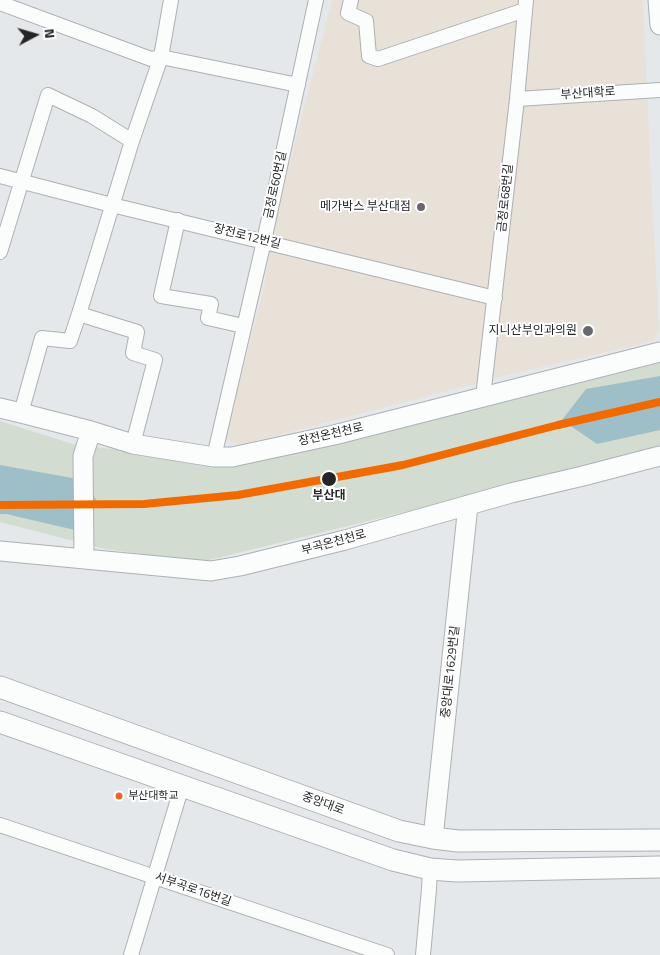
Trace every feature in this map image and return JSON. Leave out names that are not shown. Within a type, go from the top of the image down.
[{"type":"main road","points":[[658,0],[660,25]]},
{"type":"main road","name":"장전온천천로","points":[[0,408],[91,431],[133,444],[214,457],[232,457],[334,436],[660,352]]},
{"type":"main road","points":[[84,553],[83,456],[91,431]]},
{"type":"main road","name":"부곡온천천로","points":[[0,551],[84,553],[211,571],[240,566],[345,540],[511,493],[660,456]]},
{"type":"main road","name":"중앙대로1629번길","points":[[433,838],[468,505]]},
{"type":"main road","name":"중앙대로","points":[[0,687],[399,832],[458,840],[660,840]]},
{"type":"main road","points":[[0,722],[393,860],[430,869],[457,871],[660,867]]},
{"type":"street","points":[[21,413],[42,338],[70,341],[80,314],[132,140],[161,57],[171,0]]},
{"type":"street","name":"금정로60번길","points":[[214,457],[264,241],[316,0]]},
{"type":"street","points":[[351,0],[348,13],[366,21],[369,56],[378,59],[526,5]]},
{"type":"street","points":[[0,3],[151,59],[161,57],[298,85]]},
{"type":"street","name":"금정로68번길","points":[[483,397],[526,5]]},
{"type":"street","name":"부산대학로","points":[[517,98],[660,90]]},
{"type":"street","points":[[0,252],[48,95],[92,116],[132,140]]},
{"type":"street","name":"장전로12번길","points":[[0,176],[494,298]]},
{"type":"street","points":[[178,220],[161,296],[211,304],[208,318],[243,326]]},
{"type":"street","points":[[80,314],[137,332],[133,353],[154,360],[133,444]]},
{"type":"street","points":[[131,955],[182,786]]},
{"type":"street","name":"서부곡로16번길","points":[[0,825],[386,955]]},
{"type":"street","points":[[423,955],[430,869]]},
{"type":"shaded area","points":[[332,0],[643,0],[659,328],[654,341],[504,376],[240,445],[225,439],[264,287],[274,225]]},
{"type":"shaded area","points":[[660,359],[660,447],[458,499],[201,562],[105,549],[0,522],[0,421],[76,445],[196,458]]},
{"type":"water","points":[[660,376],[660,430],[597,444],[562,420],[586,389]]},
{"type":"water","points":[[0,465],[78,479],[96,499],[75,530],[0,514]]},
{"type":"transit line","points":[[0,505],[144,504],[238,495],[403,465],[558,425],[660,402]]},
{"type":"place","name":"메가박스 부산대점","points":[[421,207]]},
{"type":"place","name":"지니산부인과의원","points":[[588,331]]},
{"type":"place","name":"부산대","points":[[329,479]]},
{"type":"place","name":"부산대학교","points":[[119,796]]}]
